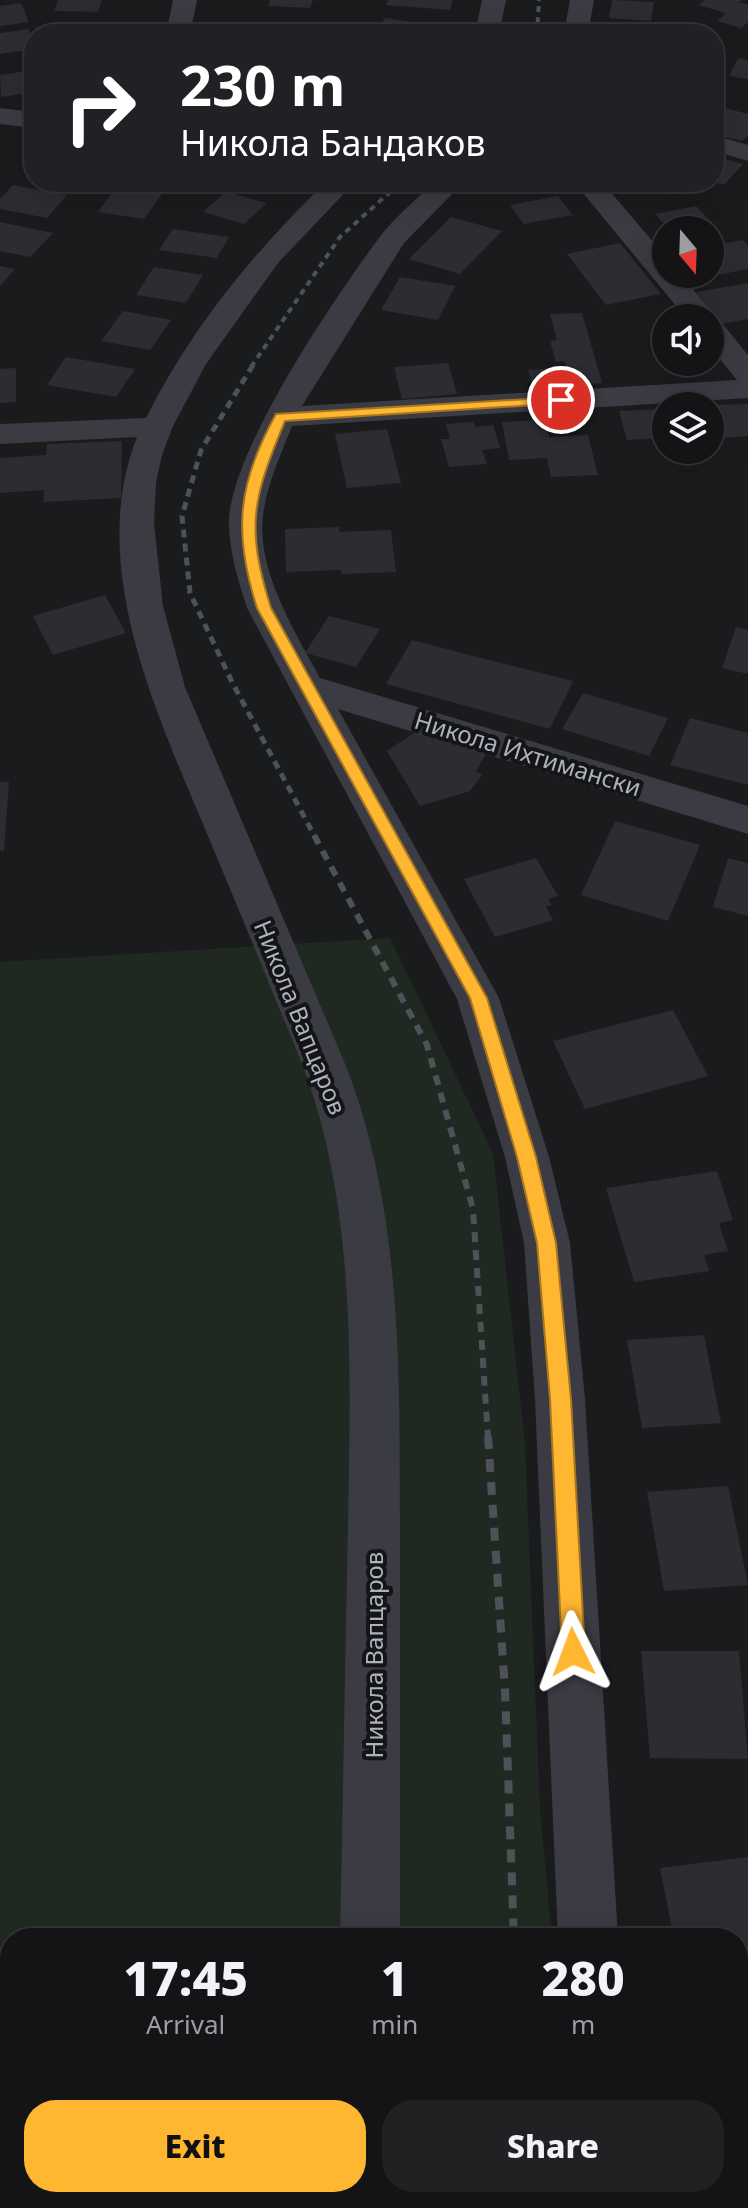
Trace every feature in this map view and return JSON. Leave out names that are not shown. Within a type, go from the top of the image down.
[{"type":"street","points":[[180,24],[185,0]]},
{"type":"street","points":[[489,24],[494,0]]},
{"type":"street","points":[[578,24],[582,0]]},
{"type":"street","points":[[0,116],[24,119]]},
{"type":"street","points":[[724,146],[748,153]]},
{"type":"street","name":"Никола Вапцаров","points":[[331,192],[269,256],[220,323],[156,427],[140,481],[138,546],[147,621],[176,718],[314,1042],[342,1117],[360,1194],[371,1283],[375,1376],[370,1928]]},
{"type":"street","points":[[440,192],[394,237],[346,308],[280,417],[259,468],[246,517],[251,567],[264,608],[478,998],[527,1157],[547,1243],[560,1399],[587,1928]]},
{"type":"street","points":[[596,192],[690,304]]},
{"type":"street","points":[[724,345],[748,374]]},
{"type":"street","points":[[280,417],[748,389]]},
{"type":"street","points":[[0,434],[156,427]]},
{"type":"street","name":"Никола Ихтимански","points":[[309,687],[748,820]]},
{"type":"shaded area","points":[[390,938],[493,1153],[525,1444],[540,1810],[551,1928],[0,1928],[0,962]]},
{"type":"building","points":[[58,0],[102,0],[98,12],[54,11]]},
{"type":"building","points":[[270,0],[313,0],[310,8],[268,6]]},
{"type":"building","points":[[388,0],[453,0],[450,10],[386,5]]},
{"type":"building","points":[[612,0],[654,2],[651,21],[609,18]]},
{"type":"building","points":[[705,0],[742,0],[739,2],[748,5],[748,22],[741,28],[717,21],[726,13],[698,5]]},
{"type":"building","points":[[21,3],[29,22],[0,26],[0,6]]},
{"type":"building","points":[[385,18],[428,24],[381,24]]},
{"type":"building","points":[[24,30],[24,50],[0,54],[0,33]]},
{"type":"building","points":[[738,58],[748,60],[748,79],[729,76]]},
{"type":"building","points":[[24,71],[24,94],[1,97],[0,75]]},
{"type":"building","points":[[724,108],[748,114],[748,136],[742,141],[724,136]]},
{"type":"building","points":[[724,159],[743,164],[724,185]]},
{"type":"building","points":[[13,185],[24,187],[24,192],[67,195],[47,218],[0,209],[0,199]]},
{"type":"building","points":[[113,192],[163,192],[144,219],[98,212]]},
{"type":"building","points":[[226,192],[267,203],[244,224],[203,212]]},
{"type":"building","points":[[558,196],[572,215],[524,224],[510,205]]},
{"type":"building","points":[[696,206],[706,216],[657,216],[655,214]]},
{"type":"building","points":[[451,217],[502,231],[460,274],[409,259]]},
{"type":"building","points":[[0,222],[53,233],[30,257],[0,251]]},
{"type":"building","points":[[173,229],[229,237],[217,258],[159,250]]},
{"type":"building","points":[[743,240],[748,246],[748,269],[724,274],[724,243]]},
{"type":"building","points":[[620,243],[652,283],[652,288],[661,294],[606,305],[567,254]]},
{"type":"building","points":[[0,266],[15,269],[0,286]]},
{"type":"building","points":[[154,267],[203,275],[186,303],[136,295]]},
{"type":"building","points":[[400,277],[455,286],[438,320],[381,310]]},
{"type":"building","points":[[748,283],[748,319],[724,323],[724,304],[705,304],[696,292]]},
{"type":"building","points":[[123,311],[171,320],[150,350],[101,341]]},
{"type":"building","points":[[582,313],[602,383],[534,389],[528,370],[566,367],[564,361],[556,362],[550,341],[557,340],[550,314]]},
{"type":"building","points":[[66,357],[135,369],[116,397],[47,385]]},
{"type":"building","points":[[448,363],[457,394],[402,399],[394,367]]},
{"type":"building","points":[[16,368],[16,402],[0,403],[0,369]]},
{"type":"building","points":[[748,404],[748,436],[724,438],[724,405]]},
{"type":"building","points":[[652,410],[652,439],[627,440],[619,411]]},
{"type":"building","points":[[545,420],[549,437],[588,435],[598,475],[551,477],[547,458],[509,460],[502,422]]},
{"type":"building","points":[[473,422],[475,427],[493,425],[500,448],[482,450],[487,464],[449,467],[441,439],[450,439],[446,424]]},
{"type":"building","points":[[387,429],[401,483],[347,488],[335,434]]},
{"type":"building","points":[[122,441],[121,498],[43,502],[44,490],[0,493],[0,458],[46,455],[47,444]]},
{"type":"building","points":[[339,527],[339,532],[391,530],[396,572],[286,572],[285,529]]},
{"type":"building","points":[[105,595],[126,633],[53,655],[33,616]]},
{"type":"building","points":[[329,616],[380,629],[356,667],[305,653]]},
{"type":"building","points":[[736,627],[748,629],[748,674],[722,668]]},
{"type":"building","points":[[412,640],[573,681],[550,729],[386,684]]},
{"type":"building","points":[[583,693],[668,718],[649,756],[562,729]]},
{"type":"building","points":[[690,718],[748,733],[748,785],[670,765]]},
{"type":"building","points":[[417,731],[486,754],[476,771],[482,775],[470,791],[420,806],[387,751]]},
{"type":"building","points":[[0,782],[9,782],[4,851],[0,851]]},
{"type":"building","points":[[615,821],[700,845],[668,921],[581,895]]},
{"type":"building","points":[[536,858],[558,896],[548,899],[552,905],[546,907],[553,920],[495,937],[464,879]]},
{"type":"building","points":[[728,858],[748,863],[748,916],[713,907]]},
{"type":"building","points":[[673,1010],[708,1076],[585,1109],[553,1041]]},
{"type":"building","points":[[717,1171],[733,1220],[719,1223],[728,1251],[704,1255],[709,1271],[634,1282],[606,1188]]},
{"type":"building","points":[[704,1335],[721,1423],[642,1428],[627,1340]]},
{"type":"building","points":[[728,1486],[748,1585],[664,1591],[647,1492]]},
{"type":"building","points":[[641,1651],[739,1651],[748,1759],[650,1758]]},
{"type":"building","points":[[748,1857],[748,1928],[672,1928],[660,1868]]},
{"type":"railway","points":[[538,24],[539,0]]},
{"type":"railway","points":[[251,367],[340,237],[390,192]]},
{"type":"railway","points":[[253,365],[201,450],[182,516],[190,593],[232,682],[315,837]]},
{"type":"railway","points":[[314,835],[427,1045],[473,1209],[488,1438]]},
{"type":"railway","points":[[488,1436],[505,1691],[514,1928]]},
{"type":"route","points":[[561,400],[280,417],[259,468],[246,517],[251,567],[264,608],[347,754],[478,998],[527,1157],[547,1243],[560,1399],[573,1652]]}]
